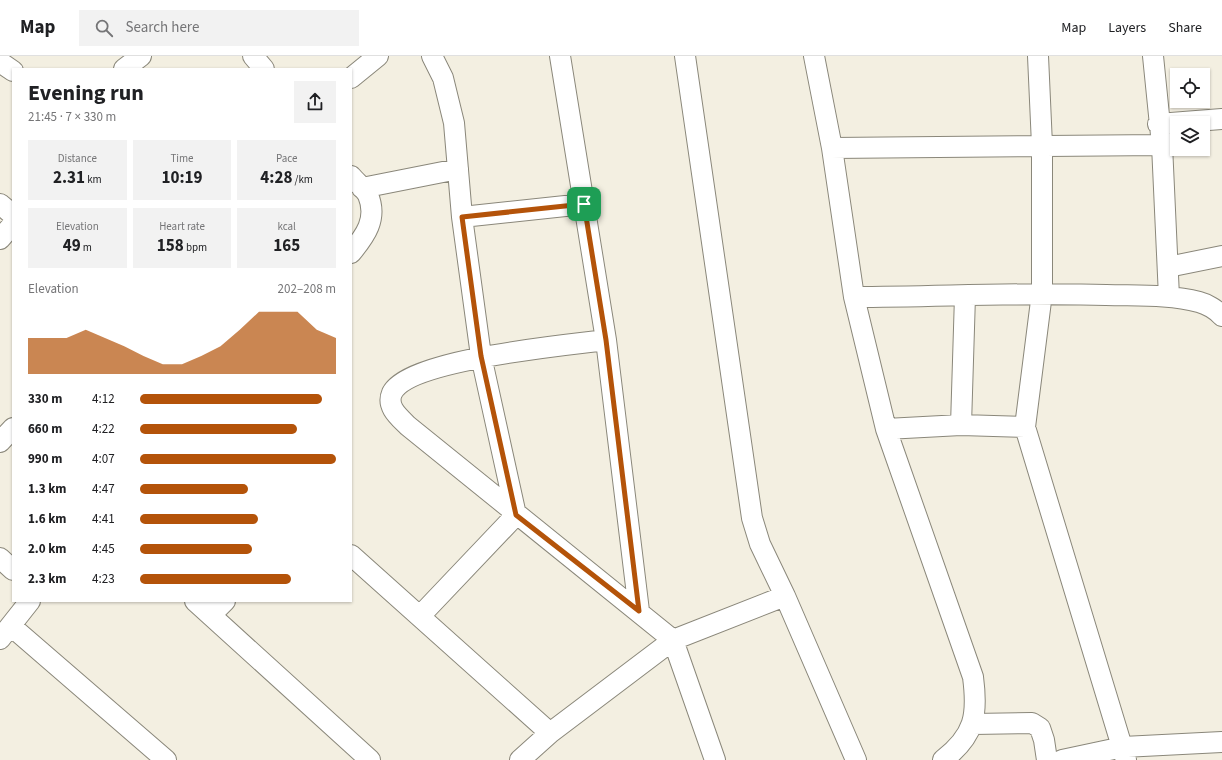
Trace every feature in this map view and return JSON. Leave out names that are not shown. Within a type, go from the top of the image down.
[{"type":"street","points":[[8,56],[0,62],[12,70]]},
{"type":"street","points":[[125,68],[141,56]]},
{"type":"street","points":[[253,56],[263,68]]},
{"type":"street","points":[[352,77],[378,56]]},
{"type":"street","points":[[432,56],[443,78],[454,123],[462,217],[481,356],[516,515]]},
{"type":"street","points":[[560,56],[606,340],[639,611]]},
{"type":"street","points":[[685,56],[752,518],[760,544],[785,596],[856,760]]},
{"type":"street","points":[[814,56],[832,148],[854,297],[886,429],[974,677],[976,700],[973,724],[962,741],[943,760]]},
{"type":"street","points":[[1038,56],[1042,145],[1042,293],[1025,427],[1124,753]]},
{"type":"street","points":[[1153,56],[1158,124],[1162,144],[1169,297]]},
{"type":"street","points":[[1158,124],[1222,120]]},
{"type":"street","points":[[832,148],[1162,144]]},
{"type":"street","points":[[356,182],[458,169]]},
{"type":"street","points":[[352,252],[366,234],[372,218],[368,195],[356,182]]},
{"type":"street","points":[[0,204],[12,214]]},
{"type":"street","points":[[462,217],[584,204]]},
{"type":"street","points":[[0,239],[12,225]]},
{"type":"street","points":[[1168,267],[1222,256]]},
{"type":"street","points":[[854,297],[965,296],[1042,293],[1169,297],[1200,302],[1219,312],[1222,316]]},
{"type":"street","points":[[961,425],[965,296]]},
{"type":"street","points":[[606,340],[481,356],[425,373],[400,384],[392,393],[390,404],[396,415],[408,426],[516,515],[639,611],[673,640],[715,760]]},
{"type":"street","points":[[886,429],[961,425],[1025,427]]},
{"type":"street","points":[[0,442],[12,429]]},
{"type":"street","points":[[420,616],[516,515]]},
{"type":"street","points":[[352,556],[550,733]]},
{"type":"street","points":[[0,558],[12,569]]},
{"type":"street","points":[[520,760],[550,733],[673,640],[785,596]]},
{"type":"street","points":[[29,602],[5,633],[166,760]]},
{"type":"street","points":[[196,602],[370,760]]},
{"type":"street","points":[[211,614],[224,602]]},
{"type":"street","points":[[973,724],[1032,723],[1040,728],[1044,740],[1047,760]]},
{"type":"street","points":[[1062,760],[1222,742]]},
{"type":"route","points":[[584,204],[606,340],[639,611],[516,515],[481,356],[462,217],[584,204]]}]
